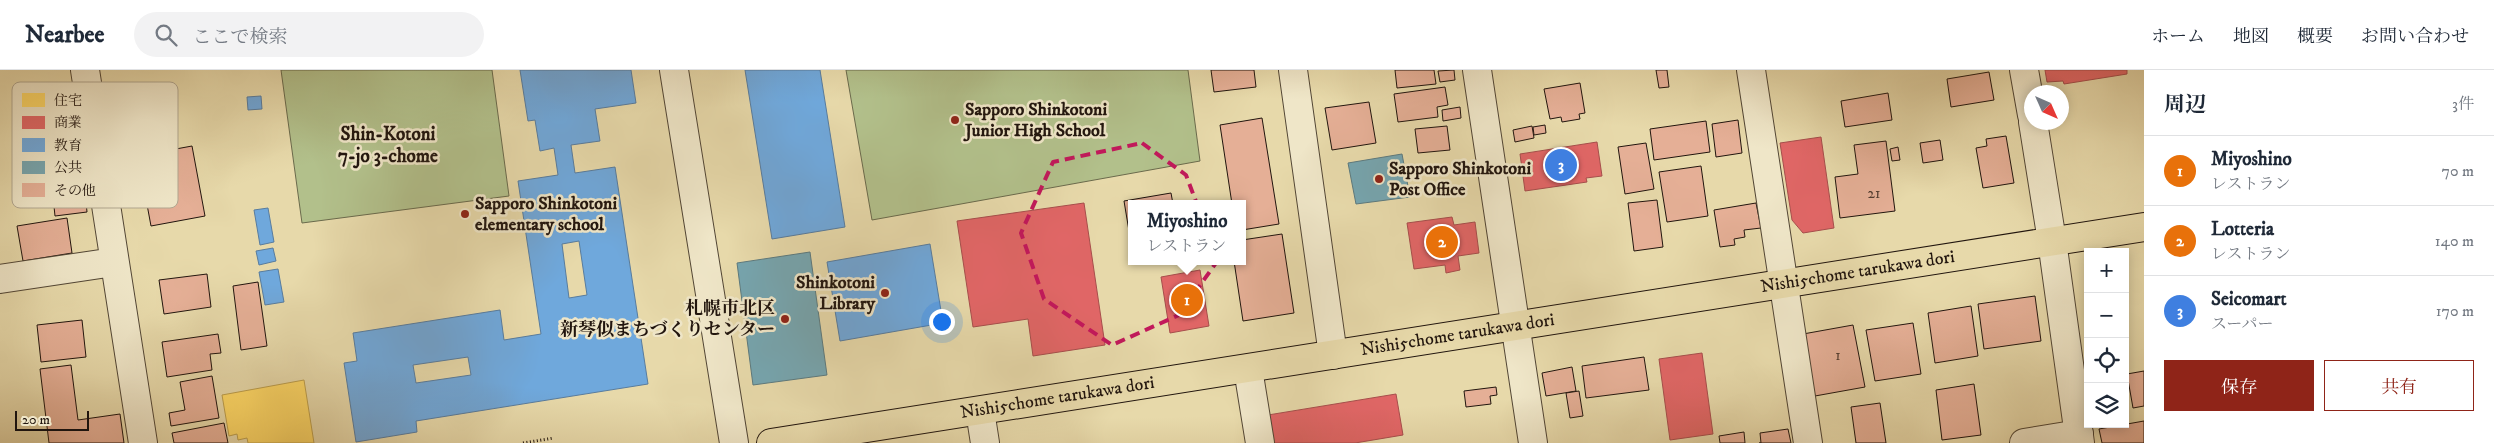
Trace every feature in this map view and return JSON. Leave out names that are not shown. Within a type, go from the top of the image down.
[{"type":"main road","name":"Nishi5chome tarukawa dori","points":[[771,443],[2144,227]]},
{"type":"street","points":[[674,70],[734,443]]},
{"type":"street","points":[[1293,70],[1333,355]]},
{"type":"street","points":[[1477,70],[1533,443]]},
{"type":"street","points":[[1751,70],[1808,443]]},
{"type":"street","points":[[2024,70],[2027,85]]},
{"type":"street","points":[[2024,443],[2079,438],[2052,241],[2034,130]]},
{"type":"street","points":[[106,208],[143,443]]},
{"type":"street","points":[[0,279],[114,262]]},
{"type":"street","points":[[1248,369],[1260,443]]},
{"type":"street","points":[[980,410],[985,443]]},
{"type":"path","points":[[523,443],[554,438]]},
{"type":"highlighted area","points":[[1142,143],[1186,175],[1218,260],[1179,315],[1112,345],[1044,299],[1021,233],[1053,162]]},
{"type":"green space","points":[[281,70],[492,70],[509,196],[302,223]]},
{"type":"green space","points":[[846,70],[1188,70],[1200,161],[872,220]]},
{"type":"building: 住宅","points":[[304,380],[314,443],[248,443],[247,438],[238,440],[237,434],[229,436],[222,395]]},
{"type":"building: 商業","points":[[2045,70],[2127,70],[2127,74],[2064,84],[2063,81],[2047,82]]},
{"type":"building: 商業","points":[[1821,137],[1834,228],[1803,233],[1792,220],[1780,143]]},
{"type":"building: 商業","points":[[1597,142],[1602,176],[1586,178],[1587,182],[1525,191],[1520,154]]},
{"type":"building: 商業","points":[[1084,203],[1105,345],[1033,356],[1028,319],[973,327],[957,221]]},
{"type":"building: 商業","points":[[1452,217],[1454,225],[1475,222],[1479,253],[1458,256],[1460,270],[1446,273],[1445,265],[1414,269],[1407,223]]},
{"type":"building: 商業","points":[[1200,270],[1209,326],[1170,333],[1161,277]]},
{"type":"building: 商業","points":[[1702,353],[1713,434],[1670,440],[1659,359]]},
{"type":"building: 商業","points":[[1396,394],[1403,435],[1355,443],[1272,443],[1268,415]]},
{"type":"building: 教育","points":[[520,70],[631,70],[636,103],[595,109],[600,141],[571,145],[575,173],[615,167],[648,384],[416,421],[417,432],[356,442],[344,363],[357,361],[353,333],[500,310],[504,340],[541,334],[518,181],[558,175],[554,148],[540,151],[535,120],[528,121]],"holes":[[[579,241],[587,295],[569,298],[562,244]],[[468,357],[471,375],[416,383],[413,365]]]},
{"type":"building: 教育","points":[[745,70],[820,70],[845,227],[772,239]]},
{"type":"building: 教育","points":[[261,96],[262,109],[248,110],[247,97]]},
{"type":"building: 教育","points":[[268,208],[274,242],[260,245],[254,210]]},
{"type":"building: 教育","name":"Shinkotoni Library","points":[[930,244],[943,323],[840,341],[827,262]]},
{"type":"building: 教育","points":[[273,248],[276,261],[259,265],[256,251]]},
{"type":"building: 教育","points":[[278,269],[284,302],[265,305],[259,272]]},
{"type":"building: 公共","points":[[1402,154],[1410,197],[1356,204],[1348,163]]},
{"type":"building: 公共","points":[[810,252],[827,375],[753,385],[737,263]]},
{"type":"building: その他","points":[[1211,70],[1254,70],[1256,87],[1214,92]]},
{"type":"building: その他","points":[[1395,70],[1434,70],[1436,84],[1397,88]]},
{"type":"building: その他","points":[[1454,70],[1455,80],[1440,82],[1438,71]]},
{"type":"building: その他","points":[[1656,70],[1667,70],[1669,87],[1659,88]]},
{"type":"building: その他","points":[[1989,72],[1994,100],[1951,107],[1947,79]]},
{"type":"building: その他","points":[[1580,83],[1585,113],[1579,114],[1580,119],[1562,122],[1561,117],[1550,119],[1544,89]]},
{"type":"building: その他","points":[[1445,87],[1448,105],[1437,107],[1438,117],[1398,122],[1394,94]]},
{"type":"building: その他","points":[[1888,93],[1892,120],[1845,127],[1841,101]]},
{"type":"building: その他","points":[[1369,102],[1376,143],[1332,150],[1325,108]]},
{"type":"building: その他","points":[[1460,107],[1461,118],[1443,121],[1442,110]]},
{"type":"building: その他","points":[[1262,118],[1279,224],[1246,229],[1246,200],[1231,200],[1220,125]]},
{"type":"building: その他","points":[[1738,120],[1742,153],[1716,157],[1712,124]]},
{"type":"building: その他","points":[[1706,121],[1710,152],[1654,160],[1650,129]]},
{"type":"building: その他","points":[[1545,125],[1546,133],[1534,135],[1533,127]]},
{"type":"building: その他","points":[[1447,126],[1450,150],[1418,153],[1415,129]]},
{"type":"building: その他","points":[[1532,126],[1534,138],[1515,142],[1513,130]]},
{"type":"building: その他","points":[[2006,136],[2014,183],[1983,188],[1976,148],[1987,146],[1986,139]]},
{"type":"building: その他","points":[[1940,140],[1943,160],[1923,163],[1920,143]]},
{"type":"building: その他","points":[[1886,141],[1895,211],[1840,218],[1835,177],[1858,174],[1854,145]]},
{"type":"building: その他","points":[[1646,143],[1654,189],[1625,194],[1618,147]]},
{"type":"building: その他","points":[[192,146],[205,216],[151,226],[148,208],[178,208],[178,149]]},
{"type":"building: その他","points":[[1898,147],[1900,160],[1892,161],[1890,149]]},
{"type":"building: その他","points":[[1701,166],[1708,216],[1667,222],[1659,172]]},
{"type":"building: その他","points":[[1171,193],[1172,200],[1130,200]]},
{"type":"building: その他","points":[[1128,200],[1128,225],[1124,201]]},
{"type":"building: その他","points":[[1657,200],[1663,247],[1634,251],[1628,203]]},
{"type":"building: その他","points":[[1756,203],[1761,228],[1744,230],[1745,237],[1734,239],[1735,245],[1720,247],[1714,210]]},
{"type":"building: その他","points":[[54,208],[87,208],[87,212],[55,216]]},
{"type":"building: その他","points":[[67,218],[72,253],[23,261],[17,226]]},
{"type":"building: その他","points":[[1282,234],[1294,313],[1243,321],[1235,265],[1246,265],[1246,239]]},
{"type":"building: その他","points":[[207,274],[211,307],[164,314],[159,280]]},
{"type":"building: その他","points":[[258,282],[267,346],[241,350],[233,286]]},
{"type":"building: その他","points":[[2035,296],[2041,341],[1984,349],[1978,304]]},
{"type":"building: その他","points":[[1971,306],[1978,356],[1935,363],[1928,313]]},
{"type":"building: その他","points":[[82,320],[86,357],[41,362],[37,325]]},
{"type":"building: その他","points":[[1913,323],[1921,374],[1875,381],[1866,330]]},
{"type":"building: その他","points":[[1853,325],[1865,387],[1815,396],[1803,334]]},
{"type":"building: その他","points":[[218,334],[221,353],[210,354],[212,370],[167,377],[162,342]]},
{"type":"building: その他","points":[[1644,357],[1649,390],[1586,398],[1582,366]]},
{"type":"building: その他","points":[[71,365],[78,420],[120,414],[124,443],[49,443],[40,369]]},
{"type":"building: その他","points":[[1572,367],[1576,391],[1546,396],[1542,373]]},
{"type":"building: その他","points":[[2144,371],[2144,406],[2133,408],[2129,374]]},
{"type":"building: その他","points":[[212,376],[219,418],[171,426],[169,413],[185,410],[180,382]]},
{"type":"building: その他","points":[[1974,384],[1981,435],[1942,440],[1936,390]]},
{"type":"building: その他","points":[[1496,387],[1497,395],[1490,396],[1491,404],[1466,407],[1464,391]]},
{"type":"building: その他","points":[[1579,391],[1583,416],[1570,418],[1566,393]]},
{"type":"building: その他","points":[[1880,403],[1886,443],[1856,443],[1851,407]]},
{"type":"building: その他","points":[[2144,421],[2144,443],[2102,443],[2099,429],[2129,428],[2129,424]]},
{"type":"building: その他","points":[[224,423],[228,443],[174,443],[172,433]]},
{"type":"building: その他","points":[[1788,429],[1791,443],[1761,443],[1760,433]]},
{"type":"building: その他","points":[[1744,432],[1745,443],[1720,443],[1719,436]]},
{"type":"place","name":"Sapporo Shinkotoni Junior High School","points":[[955,120]]},
{"type":"place","name":"Seicomart","points":[[1561,165]]},
{"type":"place","name":"Sapporo Shinkotoni Post Office","points":[[1379,179]]},
{"type":"place","name":"Sapporo Shinkotoni elementary school","points":[[465,214]]},
{"type":"place","name":"Lotteria","points":[[1442,242]]},
{"type":"place","name":"Shinkotoni Library","points":[[885,293]]},
{"type":"place","name":"Miyoshino","points":[[1187,300]]},
{"type":"place","name":"札幌市北区 新琴似まちづくりセンター","points":[[785,319]]},
{"type":"district","name":"Shin-Kotoni 7-jo 3-chome","points":[[388,145]]}]
